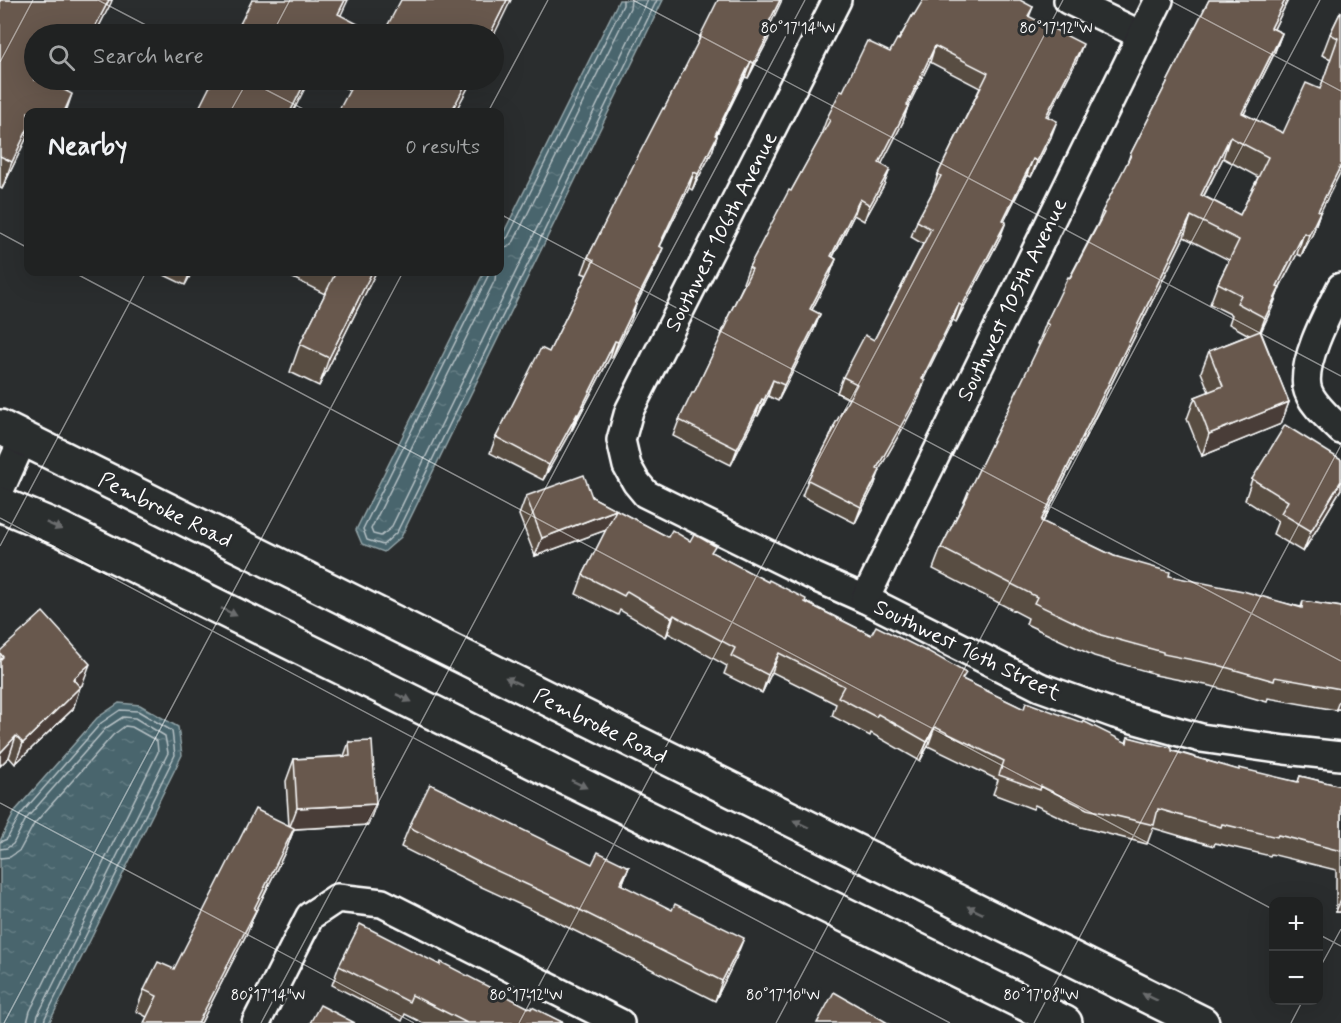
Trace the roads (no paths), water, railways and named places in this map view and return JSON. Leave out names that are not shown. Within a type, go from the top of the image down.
[{"type":"main road","name":"Pembroke Road","points":[[12,433],[1202,1023]]},
{"type":"main road","points":[[0,504],[60,529],[1065,1023]]},
{"type":"street","name":"Southwest 106th Avenue","points":[[627,466],[621,440],[629,411],[837,0]]},
{"type":"street","points":[[1068,0],[1141,35]]},
{"type":"street","name":"Southwest 105th Avenue","points":[[865,599],[1159,0]]},
{"type":"street","points":[[1341,287],[1324,321],[1308,364],[1307,387],[1318,408],[1341,430]]},
{"type":"street","points":[[0,490],[12,433]]},
{"type":"street","name":"Southwest 16th Street","points":[[627,466],[646,494],[865,599],[1040,687],[1115,714],[1201,738],[1341,756]]},
{"type":"street","points":[[256,1023],[310,916],[337,898],[382,903],[620,1023]]},
{"type":"water","points":[[619,0],[663,0],[401,537],[384,552],[362,544],[356,530],[482,276],[504,276],[504,232]]},
{"type":"water","points":[[119,703],[140,705],[178,727],[182,755],[49,1023],[0,1023],[0,841],[15,811],[97,718]]}]
